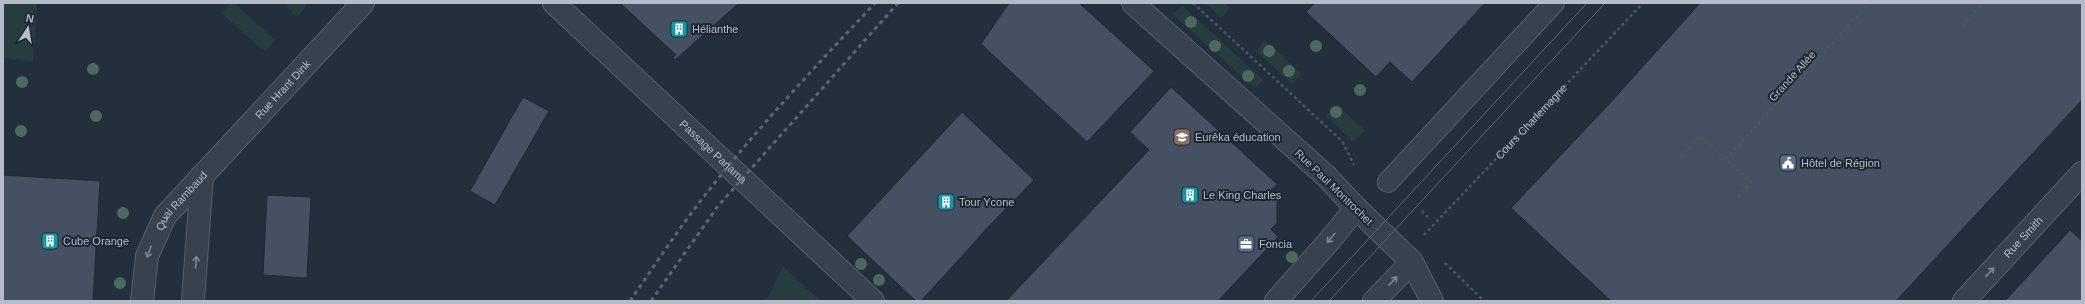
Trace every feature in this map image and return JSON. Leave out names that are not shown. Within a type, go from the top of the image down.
[{"type":"street","name":"Rue Hrant Dink","points":[[202,175],[363,3]]},
{"type":"street","name":"Passage Panama","points":[[554,3],[873,301]]},
{"type":"street","name":"Rue Paul Montrochet","points":[[1132,3],[1326,176],[1356,208],[1412,262],[1432,301]]},
{"type":"street","points":[[1388,182],[1554,3]]},
{"type":"street","name":"Rue Smith","points":[[1964,301],[2082,173]]},
{"type":"street","name":"Quai Rambaud","points":[[142,301],[147,256],[159,228],[174,205],[202,175]]},
{"type":"street","name":"Quai Rambaud","points":[[193,301],[202,175]]},
{"type":"street","points":[[1276,301],[1356,208]]},
{"type":"street","points":[[1374,301],[1412,262]]},
{"type":"path","points":[[1193,3],[1342,141],[1357,171]]},
{"type":"path","name":"Cours Charlemagne","points":[[1420,240],[1484,170],[1643,3]]},
{"type":"path","name":"Grande Allée","points":[[1726,159],[1869,3]]},
{"type":"path","points":[[1963,26],[1983,3]]},
{"type":"path","points":[[1681,157],[1700,136],[1751,182],[1737,198]]},
{"type":"path","points":[[1422,211],[1428,218]]},
{"type":"green space","points":[[3,3],[37,3],[33,61],[3,58]]},
{"type":"green space","points":[[230,3],[234,3],[275,40],[265,52],[221,13]]},
{"type":"green space","points":[[282,3],[305,3],[307,5],[297,17]]},
{"type":"green space","points":[[1205,3],[1225,3],[1230,8],[1221,18]]},
{"type":"green space","points":[[1183,6],[1263,80],[1255,88],[1172,14]]},
{"type":"green space","points":[[1265,40],[1302,74],[1292,84],[1256,51]]},
{"type":"green space","points":[[1337,104],[1365,131],[1353,142],[1326,116]]},
{"type":"green space","points":[[783,266],[820,301],[766,301]]},
{"type":"building","name":"Hélianthe","points":[[620,3],[739,3],[675,60],[673,57],[676,55]]},
{"type":"building","points":[[1009,3],[1079,3],[1154,71],[1087,142],[981,44]]},
{"type":"building","points":[[1315,3],[1485,3],[1412,82],[1390,62],[1376,77],[1306,12]]},
{"type":"building","name":"Hôtel de Région","points":[[1700,3],[2082,3],[2082,100],[1896,301],[1611,301],[1511,208],[1610,103]]},
{"type":"building","name":"Eurêka éducation","points":[[1171,87],[1277,184],[1269,192],[1277,199],[1277,223],[1271,229],[1278,237],[1218,301],[1006,301],[1149,150],[1130,132]]},
{"type":"building","points":[[523,97],[549,111],[495,205],[470,191]]},
{"type":"building","name":"Tour Ycone","points":[[962,112],[1034,180],[991,224],[921,301],[916,301],[847,236]]},
{"type":"building","name":"Cube Orange","points":[[3,175],[100,181],[93,301],[3,301]]},
{"type":"building","points":[[267,195],[311,197],[307,278],[263,275]]},
{"type":"building","points":[[2070,230],[2082,241],[2082,301],[2005,301]]},
{"type":"tram line","points":[[1311,301],[1587,3]]},
{"type":"tram line","points":[[1329,301],[1605,3]]},
{"type":"railway","points":[[630,301],[686,220],[726,169],[788,97],[875,3]]},
{"type":"railway","points":[[651,301],[718,206],[898,3]]},
{"type":"place","name":"Hélianthe","points":[[679,29]]},
{"type":"place","name":"Eurêka éducation","points":[[1182,137]]},
{"type":"place","name":"Hôtel de Région","points":[[1788,163]]},
{"type":"place","name":"Le King Charles","points":[[1190,195]]},
{"type":"place","name":"Tour Ycone","points":[[946,202]]},
{"type":"place","name":"Cube Orange","points":[[50,241]]},
{"type":"place","name":"Foncia","points":[[1246,244]]}]
